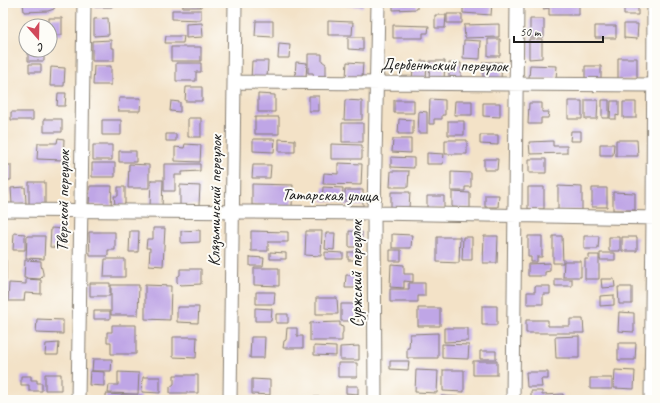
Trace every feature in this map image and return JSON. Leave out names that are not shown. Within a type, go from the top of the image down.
[{"type":"street","name":"Тверской переулок","points":[[78,400],[84,3]]},
{"type":"street","name":"Клязьминский переулок","points":[[230,400],[235,3]]},
{"type":"street","name":"Суржский переулок","points":[[375,400],[374,213],[378,3]]},
{"type":"street","points":[[513,400],[517,3]]},
{"type":"street","points":[[650,400],[655,218],[653,85],[654,3]]},
{"type":"street","name":"Дербентский переулок","points":[[234,82],[653,85]]},
{"type":"street","name":"Татарская улица","points":[[3,210],[374,213],[655,218]]},
{"type":"building","points":[[23,3],[56,3],[54,9],[48,11],[24,12]]},
{"type":"building","points":[[95,3],[113,3],[112,7],[95,7]]},
{"type":"building","points":[[182,3],[201,3],[201,7],[183,7]]},
{"type":"building","points":[[346,3],[363,3],[363,7],[346,6]]},
{"type":"building","points":[[393,3],[417,3],[417,9],[393,10]]},
{"type":"building","points":[[463,3],[492,3],[491,15],[463,13]]},
{"type":"building","points":[[543,3],[579,3],[579,15],[549,15],[549,8],[543,9]]},
{"type":"building","points":[[624,3],[638,3],[638,15],[624,15]]},
{"type":"building","points":[[172,10],[201,10],[201,20],[172,19]]},
{"type":"building","points":[[447,14],[462,14],[462,23],[447,23]]},
{"type":"building","points":[[435,15],[446,15],[445,28],[435,28]]},
{"type":"building","points":[[58,18],[62,18],[62,35],[58,35]]},
{"type":"building","points":[[108,18],[109,35],[94,36],[94,19]]},
{"type":"building","points":[[530,19],[544,19],[544,37],[530,37]]},
{"type":"building","points":[[256,21],[273,21],[273,37],[255,36]]},
{"type":"building","points":[[328,21],[353,22],[352,35],[328,35]]},
{"type":"building","points":[[202,23],[203,37],[186,38],[186,24]]},
{"type":"building","points":[[499,24],[499,37],[465,38],[464,25]]},
{"type":"building","points":[[624,24],[638,24],[637,39],[624,38]]},
{"type":"building","points":[[393,25],[429,26],[428,33],[423,33],[423,38],[393,38]]},
{"type":"building","points":[[595,26],[616,26],[616,38],[595,38]]},
{"type":"building","points":[[166,36],[184,36],[183,43],[165,43]]},
{"type":"building","points":[[348,37],[363,37],[363,50],[348,49]]},
{"type":"building","points":[[488,39],[500,39],[500,56],[488,56]]},
{"type":"building","points":[[529,39],[542,39],[542,58],[529,59]]},
{"type":"building","points":[[111,40],[111,48],[114,48],[114,61],[92,61],[92,41]]},
{"type":"building","points":[[464,40],[481,41],[480,59],[463,58]]},
{"type":"building","points":[[279,44],[290,45],[289,58],[278,58]]},
{"type":"building","points":[[171,47],[201,47],[201,61],[171,61]]},
{"type":"building","points":[[308,54],[322,54],[322,61],[326,64],[326,78],[314,77],[313,73],[308,73]]},
{"type":"building","points":[[28,58],[44,58],[44,61],[28,61]]},
{"type":"building","points":[[618,58],[637,58],[637,79],[618,80]]},
{"type":"building","points":[[252,61],[268,61],[267,79],[251,79]]},
{"type":"building","points":[[421,61],[427,61],[426,80],[412,79],[413,69],[420,69]]},
{"type":"building","points":[[430,61],[445,61],[444,80],[429,80]]},
{"type":"building","points":[[296,62],[307,63],[306,77],[295,77]]},
{"type":"building","points":[[347,62],[363,63],[362,77],[346,77]]},
{"type":"building","points":[[483,62],[502,62],[501,79],[483,79]]},
{"type":"building","points":[[176,63],[201,63],[201,72],[196,72],[196,81],[176,81]]},
{"type":"building","points":[[449,63],[461,63],[461,81],[449,81]]},
{"type":"building","points":[[29,64],[41,64],[41,72],[29,72]]},
{"type":"building","points":[[530,65],[557,66],[556,79],[529,78]]},
{"type":"building","points":[[94,66],[111,66],[111,85],[93,85]]},
{"type":"building","points":[[585,66],[601,66],[601,80],[585,80]]},
{"type":"building","points":[[51,67],[65,68],[64,86],[50,86]]},
{"type":"building","points":[[186,87],[202,87],[202,101],[185,101]]},
{"type":"building","points":[[58,93],[66,93],[65,106],[57,106]]},
{"type":"building","points":[[258,94],[275,95],[275,112],[258,112]]},
{"type":"building","points":[[309,96],[319,96],[319,111],[309,111]]},
{"type":"building","points":[[119,98],[141,98],[140,111],[118,111]]},
{"type":"building","points":[[430,99],[445,100],[445,115],[442,115],[442,119],[434,119],[434,124],[429,124]]},
{"type":"building","points":[[345,100],[362,101],[362,120],[344,120]]},
{"type":"building","points":[[394,100],[414,100],[414,113],[394,113]]},
{"type":"building","points":[[585,100],[598,100],[597,119],[585,119]]},
{"type":"building","points":[[602,100],[609,100],[609,118],[602,118]]},
{"type":"building","points":[[171,101],[180,102],[180,112],[170,111]]},
{"type":"building","points":[[455,101],[472,101],[472,115],[454,115]]},
{"type":"building","points":[[568,101],[582,101],[582,119],[568,119]]},
{"type":"building","points":[[611,101],[619,101],[619,116],[616,115],[616,119],[610,119]]},
{"type":"building","points":[[623,102],[636,102],[636,118],[623,118]]},
{"type":"building","points":[[483,103],[500,103],[500,117],[483,116]]},
{"type":"building","points":[[529,103],[542,103],[542,112],[549,112],[548,118],[541,118],[541,124],[528,124]]},
{"type":"building","points":[[419,111],[427,112],[427,133],[418,133]]},
{"type":"building","points":[[11,112],[33,112],[33,120],[11,120]]},
{"type":"building","points":[[255,117],[279,117],[279,134],[255,134]]},
{"type":"building","points":[[188,118],[201,118],[201,137],[188,137]]},
{"type":"building","points":[[44,119],[62,119],[62,132],[44,132]]},
{"type":"building","points":[[399,119],[413,120],[413,134],[398,134]]},
{"type":"building","points":[[102,120],[121,120],[121,135],[102,135]]},
{"type":"building","points":[[448,121],[464,121],[464,135],[448,135]]},
{"type":"building","points":[[342,123],[363,123],[363,142],[342,142]]},
{"type":"building","points":[[571,131],[581,131],[581,141],[570,141]]},
{"type":"building","points":[[166,134],[176,134],[176,141],[166,141]]},
{"type":"building","points":[[480,135],[498,135],[498,145],[480,144]]},
{"type":"building","points":[[58,138],[64,139],[63,160],[37,159],[38,143],[57,143]]},
{"type":"building","points":[[253,139],[275,139],[274,152],[253,151]]},
{"type":"building","points":[[279,139],[295,140],[295,152],[279,152]]},
{"type":"building","points":[[393,139],[411,139],[411,153],[392,152]]},
{"type":"building","points":[[445,140],[467,140],[467,154],[445,154]]},
{"type":"building","points":[[616,140],[637,140],[638,156],[616,156]]},
{"type":"building","points":[[553,141],[553,146],[567,146],[567,153],[530,154],[529,142]]},
{"type":"building","points":[[185,144],[201,145],[200,162],[175,161],[175,147],[184,148]]},
{"type":"building","points":[[331,144],[362,145],[362,159],[331,159]]},
{"type":"building","points":[[600,144],[614,144],[613,155],[600,155]]},
{"type":"building","points":[[93,145],[112,145],[112,160],[93,160]]},
{"type":"building","points":[[119,151],[136,151],[136,162],[119,162]]},
{"type":"building","points":[[427,153],[444,154],[443,164],[427,164]]},
{"type":"building","points":[[391,157],[414,158],[414,168],[391,167]]},
{"type":"building","points":[[484,159],[498,159],[497,170],[484,170]]},
{"type":"building","points":[[529,159],[546,159],[546,173],[529,173]]},
{"type":"building","points":[[92,163],[115,163],[115,177],[92,177]]},
{"type":"building","points":[[338,163],[362,164],[361,185],[323,184],[324,173],[338,174]]},
{"type":"building","points":[[129,164],[149,165],[149,188],[128,188]]},
{"type":"building","points":[[164,164],[200,164],[200,171],[182,172],[182,175],[175,175],[175,191],[164,191]]},
{"type":"building","points":[[3,165],[11,165],[11,180],[3,180]]},
{"type":"building","points":[[253,165],[271,165],[270,178],[252,178]]},
{"type":"building","points":[[391,171],[409,171],[408,187],[390,187]]},
{"type":"building","points":[[451,172],[471,173],[471,187],[465,187],[465,191],[451,191]]},
{"type":"building","points":[[151,180],[163,180],[162,207],[150,206]]},
{"type":"building","points":[[29,182],[45,182],[45,206],[29,206]]},
{"type":"building","points":[[252,184],[293,185],[292,206],[252,205]]},
{"type":"building","points":[[180,185],[200,186],[199,205],[180,205]]},
{"type":"building","points":[[90,186],[112,186],[111,206],[89,205]]},
{"type":"building","points":[[558,186],[582,187],[582,210],[558,210]]},
{"type":"building","points":[[25,187],[26,203],[12,204],[11,188]]},
{"type":"building","points":[[118,187],[125,187],[125,205],[115,205],[114,196],[118,196]]},
{"type":"building","points":[[323,187],[343,188],[342,202],[322,201]]},
{"type":"building","points":[[528,187],[544,187],[544,209],[528,209]]},
{"type":"building","points":[[592,188],[607,188],[607,207],[592,207]]},
{"type":"building","points":[[345,190],[363,190],[363,206],[345,205]]},
{"type":"building","points":[[391,192],[410,192],[409,208],[391,208]]},
{"type":"building","points":[[452,192],[470,193],[470,208],[452,207]]},
{"type":"building","points":[[613,192],[635,193],[635,210],[613,210]]},
{"type":"building","points":[[485,195],[499,195],[498,207],[485,207]]},
{"type":"building","points":[[427,196],[444,196],[444,208],[427,208]]},
{"type":"building","points":[[51,228],[64,229],[63,248],[50,247]]},
{"type":"building","points":[[153,228],[165,228],[163,266],[149,265],[150,248],[146,248],[147,239],[153,239]]},
{"type":"building","points":[[200,230],[200,242],[181,243],[181,231]]},
{"type":"building","points":[[130,231],[139,231],[138,252],[129,252]]},
{"type":"building","points":[[251,231],[288,232],[288,242],[268,242],[268,251],[251,251]]},
{"type":"building","points":[[306,231],[322,231],[321,256],[305,255]]},
{"type":"building","points":[[349,231],[362,232],[361,247],[349,247]]},
{"type":"building","points":[[89,232],[115,232],[115,250],[108,250],[108,256],[90,256]]},
{"type":"building","points":[[14,233],[25,234],[25,250],[13,250]]},
{"type":"building","points":[[326,233],[335,233],[334,250],[325,249]]},
{"type":"building","points":[[392,234],[412,235],[411,248],[392,248]]},
{"type":"building","points":[[27,236],[45,236],[44,259],[26,258]]},
{"type":"building","points":[[484,236],[498,236],[497,263],[483,263]]},
{"type":"building","points":[[528,236],[542,236],[542,257],[537,257],[537,262],[531,262],[531,257],[528,257]]},
{"type":"building","points":[[553,236],[562,236],[563,263],[553,263]]},
{"type":"building","points":[[584,236],[599,236],[598,249],[584,249]]},
{"type":"building","points":[[437,237],[460,237],[459,263],[437,262]]},
{"type":"building","points":[[463,237],[472,237],[472,260],[462,260]]},
{"type":"building","points":[[609,237],[620,237],[620,251],[609,251]]},
{"type":"building","points":[[622,237],[637,237],[637,251],[622,251]]},
{"type":"building","points":[[390,250],[401,250],[401,261],[390,261]]},
{"type":"building","points":[[270,252],[286,253],[286,259],[270,259]]},
{"type":"building","points":[[325,252],[343,253],[343,259],[325,259]]},
{"type":"building","points":[[348,252],[361,252],[361,260],[348,260]]},
{"type":"building","points":[[600,253],[615,253],[615,260],[600,260]]},
{"type":"building","points":[[589,255],[599,255],[599,279],[585,279],[585,259],[589,259]]},
{"type":"building","points":[[250,257],[264,258],[263,266],[250,266]]},
{"type":"building","points":[[105,259],[125,259],[125,277],[104,277]]},
{"type":"building","points":[[3,260],[6,260],[6,281],[3,281]]},
{"type":"building","points":[[25,260],[41,261],[43,276],[40,279],[24,278]]},
{"type":"building","points":[[564,261],[581,261],[581,277],[563,277]]},
{"type":"building","points":[[550,263],[550,271],[545,272],[545,276],[528,276],[528,264]]},
{"type":"building","points":[[391,264],[404,265],[404,274],[413,274],[413,282],[404,281],[404,288],[390,287]]},
{"type":"building","points":[[254,268],[279,268],[279,286],[254,285]]},
{"type":"building","points":[[180,269],[201,269],[201,284],[180,285],[177,282],[177,277],[180,275]]},
{"type":"building","points":[[346,275],[360,275],[360,288],[345,288]]},
{"type":"building","points":[[26,279],[41,280],[41,294],[25,293],[24,301],[8,301],[9,283],[26,284]]},
{"type":"building","points":[[555,279],[572,279],[572,286],[555,286]]},
{"type":"building","points":[[601,279],[614,279],[615,287],[602,288]]},
{"type":"building","points":[[90,283],[110,283],[110,296],[90,296]]},
{"type":"building","points":[[409,283],[425,283],[425,296],[418,296],[418,302],[390,302],[390,289],[409,289]]},
{"type":"building","points":[[111,285],[139,285],[138,315],[111,315]]},
{"type":"building","points":[[145,285],[171,286],[170,320],[145,319]]},
{"type":"building","points":[[535,286],[550,286],[550,294],[543,294],[543,304],[527,304],[527,292],[535,292]]},
{"type":"building","points":[[618,287],[632,287],[632,304],[619,304]]},
{"type":"building","points":[[256,292],[275,292],[274,304],[256,304]]},
{"type":"building","points":[[614,295],[614,305],[600,306],[600,296]]},
{"type":"building","points":[[316,298],[337,298],[338,314],[316,314]]},
{"type":"building","points":[[341,304],[360,304],[359,321],[341,321]]},
{"type":"building","points":[[482,306],[497,306],[497,325],[482,325]]},
{"type":"building","points":[[177,307],[199,307],[198,323],[177,322]]},
{"type":"building","points":[[255,308],[272,309],[271,321],[255,321]]},
{"type":"building","points":[[418,308],[440,308],[440,326],[418,326]]},
{"type":"building","points":[[3,309],[6,309],[6,318],[3,318]]},
{"type":"building","points":[[94,311],[110,311],[110,319],[94,319]]},
{"type":"building","points":[[619,312],[634,313],[634,332],[618,331]]},
{"type":"building","points":[[276,314],[288,314],[288,323],[276,323]]},
{"type":"building","points":[[37,319],[63,320],[63,334],[36,333]]},
{"type":"building","points":[[570,319],[583,319],[584,333],[526,333],[526,320],[548,320],[548,326],[570,326]]},
{"type":"building","points":[[340,322],[340,326],[343,327],[342,341],[310,341],[310,323]]},
{"type":"building","points":[[112,325],[136,325],[136,354],[111,354],[111,342],[107,342],[107,332],[112,332]]},
{"type":"building","points":[[287,328],[297,328],[297,336],[303,336],[303,348],[283,348],[284,341],[286,340]]},
{"type":"building","points":[[444,328],[468,328],[468,341],[444,342]]},
{"type":"building","points":[[438,333],[438,358],[407,358],[407,348],[409,348],[410,334]]},
{"type":"building","points":[[579,336],[579,358],[556,358],[555,337]]},
{"type":"building","points":[[173,337],[197,337],[196,358],[173,357]]},
{"type":"building","points":[[251,337],[265,337],[264,358],[250,358]]},
{"type":"building","points":[[59,343],[58,355],[45,355],[46,344]]},
{"type":"building","points":[[618,343],[636,343],[635,360],[618,360]]},
{"type":"building","points":[[442,344],[469,345],[468,359],[442,358]]},
{"type":"building","points":[[314,346],[336,347],[336,356],[314,355]]},
{"type":"building","points":[[359,346],[359,360],[340,360],[340,347]]},
{"type":"building","points":[[480,351],[496,351],[496,359],[480,359]]},
{"type":"building","points":[[93,359],[112,359],[111,371],[92,371]]},
{"type":"building","points":[[390,361],[409,361],[408,370],[390,369]]},
{"type":"building","points":[[473,361],[497,361],[497,375],[473,375]]},
{"type":"building","points":[[338,363],[357,363],[357,377],[338,377]]},
{"type":"building","points":[[416,370],[438,371],[437,393],[415,392]]},
{"type":"building","points":[[443,370],[464,370],[464,392],[443,391]]},
{"type":"building","points":[[615,370],[635,371],[634,389],[614,388]]},
{"type":"building","points":[[90,371],[104,372],[104,386],[89,385]]},
{"type":"building","points":[[118,372],[139,373],[138,394],[108,393],[109,385],[118,385]]},
{"type":"building","points":[[526,372],[548,372],[548,379],[541,379],[542,387],[527,387]]},
{"type":"building","points":[[45,374],[61,374],[61,390],[45,390]]},
{"type":"building","points":[[174,375],[198,375],[198,393],[170,393],[170,387],[174,384]]},
{"type":"building","points":[[21,376],[31,376],[31,380],[37,380],[37,383],[42,383],[42,391],[29,391],[29,385],[21,385]]},
{"type":"building","points":[[143,377],[160,377],[160,393],[142,392]]},
{"type":"building","points":[[590,378],[612,378],[612,389],[590,389]]},
{"type":"building","points":[[252,379],[270,380],[270,395],[252,394]]},
{"type":"building","points":[[346,386],[358,386],[358,394],[346,393]]},
{"type":"building","points":[[531,391],[542,391],[542,395],[563,394],[563,400],[531,400]]},
{"type":"building","points":[[106,394],[141,396],[140,400],[106,400]]},
{"type":"building","points":[[345,395],[359,396],[359,400],[345,400]]},
{"type":"building","points":[[441,396],[460,397],[460,400],[441,400]]},
{"type":"building","points":[[312,397],[334,397],[334,400],[312,400]]}]
